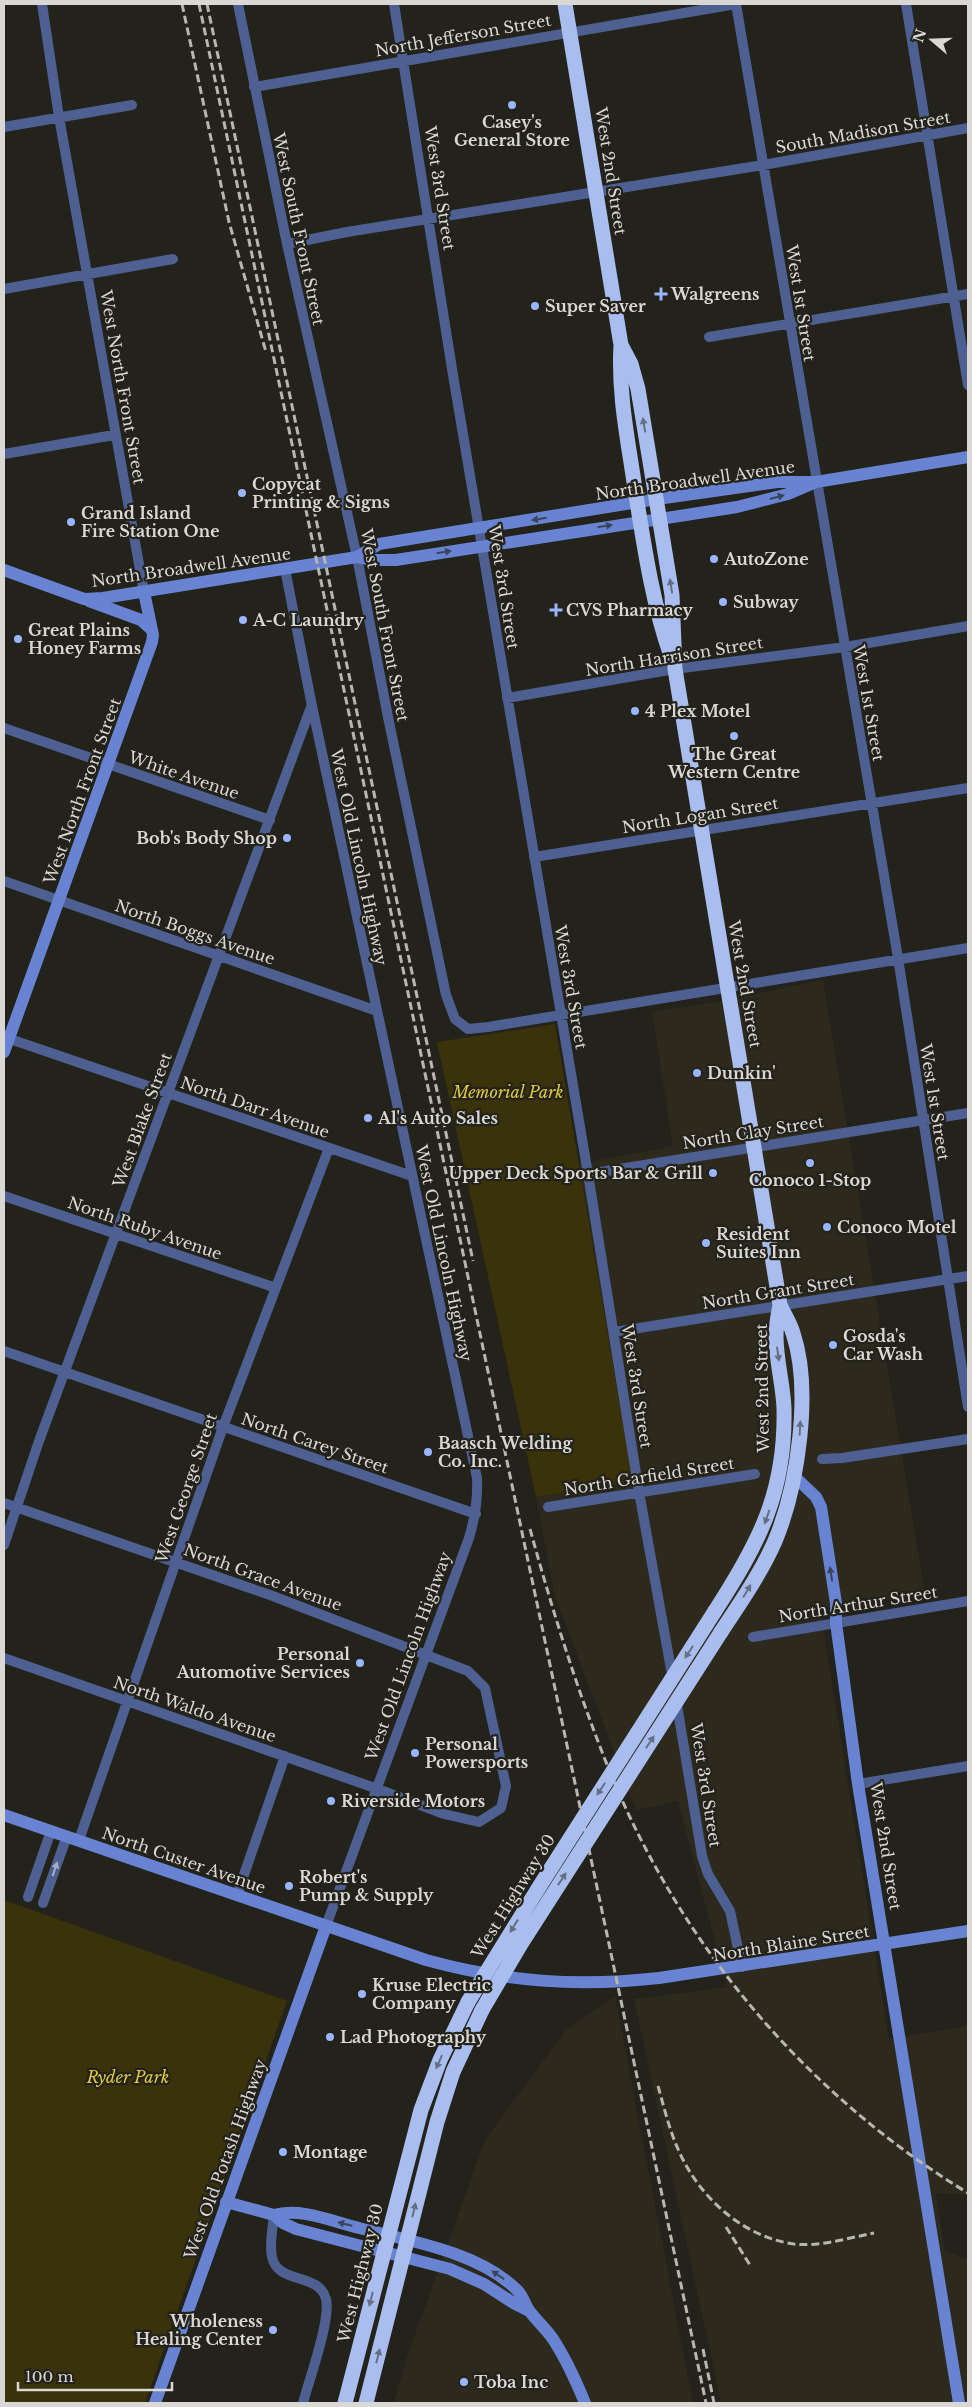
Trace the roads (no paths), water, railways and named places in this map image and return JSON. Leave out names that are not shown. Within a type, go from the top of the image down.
[{"type":"highway","name":"West 2nd Street","points":[[565,4],[621,345],[621,402],[658,619],[675,669]]},
{"type":"highway","name":"West 2nd Street","points":[[621,345],[631,364],[638,388],[657,499],[674,611],[675,669],[780,1306],[776,1336],[782,1377],[784,1422],[780,1470]]},
{"type":"highway","name":"West 2nd Street","points":[[780,1306],[793,1332],[801,1385],[800,1439],[794,1476]]},
{"type":"highway","name":"West Highway 30","points":[[366,2403],[445,2095],[462,2050],[475,2006],[525,1908],[715,1611],[759,1537],[771,1506],[780,1470]]},
{"type":"highway","name":"West Highway 30","points":[[345,2403],[382,2252],[426,2094],[440,2060],[475,2006],[536,1921],[754,1579],[774,1543],[785,1513],[794,1476]]},
{"type":"street","name":"West North Front Street","points":[[4,1052],[6,1038],[59,901],[152,642],[152,630],[114,435],[59,117],[42,4]]},
{"type":"street","name":"West South Front Street","points":[[238,4],[287,244],[357,557],[446,995],[455,1019],[468,1029],[561,1015]]},
{"type":"street","name":"West 3rd Street","points":[[394,4],[639,1492],[702,1856],[708,1874],[730,1911],[742,1967]]},
{"type":"street","name":"North Jefferson Street","points":[[254,87],[736,4]]},
{"type":"street","name":"West 1st Street","points":[[736,4],[898,958],[968,1407]]},
{"type":"street","points":[[906,4],[968,385]]},
{"type":"street","points":[[4,127],[132,106]]},
{"type":"street","name":"South Madison Street","points":[[287,244],[430,218],[763,165],[968,128]]},
{"type":"street","points":[[4,290],[174,259]]},
{"type":"street","points":[[709,336],[968,294]]},
{"type":"street","points":[[4,454],[114,435]]},
{"type":"street","points":[[816,482],[968,457]]},
{"type":"street","name":"North Broadwell Avenue","points":[[357,557],[379,544],[657,499],[777,482],[816,482]]},
{"type":"street","name":"North Broadwell Avenue","points":[[4,571],[84,599],[144,592],[357,557],[374,560],[396,560],[737,507],[778,497],[816,482]]},
{"type":"street","name":"West Old Lincoln Highway","points":[[285,569],[312,706],[477,1478],[476,1514],[326,1926]]},
{"type":"street","points":[[84,599],[141,620],[152,630]]},
{"type":"street","name":"North Harrison Street","points":[[507,698],[675,669],[844,647],[968,626]]},
{"type":"street","name":"West Blake Street","points":[[4,1545],[65,1372],[312,706]]},
{"type":"street","name":"White Avenue","points":[[4,728],[270,820]]},
{"type":"street","name":"North Logan Street","points":[[534,857],[968,788]]},
{"type":"street","name":"North Boggs Avenue","points":[[4,881],[377,1010]]},
{"type":"street","points":[[561,1015],[898,958],[968,948]]},
{"type":"street","name":"North Darr Avenue","points":[[6,1038],[412,1176]]},
{"type":"street","name":"North Clay Street","points":[[588,1174],[968,1113]]},
{"type":"street","name":"West George Street","points":[[43,1903],[73,1838],[128,1701],[223,1427],[329,1148]]},
{"type":"street","name":"North Ruby Avenue","points":[[4,1196],[276,1288]]},
{"type":"street","name":"North Grant Street","points":[[614,1332],[968,1276]]},
{"type":"street","name":"North Carey Street","points":[[4,1351],[476,1514]]},
{"type":"street","points":[[822,1459],[842,1458],[968,1439]]},
{"type":"street","name":"North Garfield Street","points":[[548,1507],[756,1474]]},
{"type":"street","name":"West 2nd Street","points":[[794,1476],[819,1502],[836,1603],[836,1623],[858,1784],[959,2403]]},
{"type":"street","name":"North Grace Avenue","points":[[4,1503],[176,1562],[426,1653],[468,1671],[485,1688],[506,1786],[501,1808],[479,1822]]},
{"type":"street","name":"North Arthur Street","points":[[753,1637],[968,1601]]},
{"type":"street","name":"North Waldo Avenue","points":[[4,1658],[285,1756],[444,1814],[479,1822]]},
{"type":"street","points":[[237,1895],[285,1756]]},
{"type":"street","points":[[858,1784],[968,1766]]},
{"type":"street","name":"North Custer Avenue","points":[[4,1815],[426,1960],[479,1973],[554,1983],[618,1983]]},
{"type":"street","points":[[28,1897],[51,1831]]},
{"type":"street","name":"West Old Potash Highway","points":[[155,2403],[326,1926]]},
{"type":"street","name":"North Blaine Street","points":[[618,1983],[742,1967],[968,1931]]},
{"type":"street","points":[[226,2202],[274,2215],[283,2223],[296,2229],[461,2273],[529,2311]]},
{"type":"street","points":[[274,2215],[284,2212],[297,2213],[387,2235],[407,2240],[487,2268],[517,2290],[529,2311],[553,2339],[585,2403]]},
{"type":"street","points":[[274,2215],[271,2247],[273,2262],[283,2273],[318,2287],[326,2297],[325,2318],[303,2403]]},
{"type":"railway","points":[[182,4],[229,222],[266,352]]},
{"type":"railway","points":[[199,4],[706,2403]]},
{"type":"railway","points":[[207,4],[473,1261]]},
{"type":"railway","points":[[530,1529],[566,1649],[608,1767],[637,1832],[671,1894],[710,1953],[754,2009],[801,2061],[853,2110],[909,2154],[968,2193]]},
{"type":"railway","points":[[658,2086],[678,2149],[697,2183],[724,2212],[740,2223],[757,2233],[775,2240],[804,2245],[874,2233]]},
{"type":"railway","points":[[726,2227],[750,2265]]},
{"type":"railway","points":[[703,2349],[714,2403]]},
{"type":"place","name":"Casey's General Store","points":[[512,105]]},
{"type":"place","name":"Walgreens","points":[[661,294]]},
{"type":"place","name":"Super Saver","points":[[535,306]]},
{"type":"place","name":"Copycat Printing & Signs","points":[[242,493]]},
{"type":"place","name":"Grand Island Fire Station One","points":[[71,522]]},
{"type":"place","name":"AutoZone","points":[[714,559]]},
{"type":"place","name":"Subway","points":[[723,602]]},
{"type":"place","name":"CVS Pharmacy","points":[[556,610]]},
{"type":"place","name":"A-C Laundry","points":[[243,620]]},
{"type":"place","name":"Great Plains Honey Farms","points":[[18,639]]},
{"type":"place","name":"4 Plex Motel","points":[[635,711]]},
{"type":"place","name":"The Great Western Centre","points":[[734,736]]},
{"type":"place","name":"Bob's Body Shop","points":[[287,838]]},
{"type":"place","name":"Dunkin'","points":[[697,1073]]},
{"type":"place","name":"Al's Auto Sales","points":[[368,1118]]},
{"type":"place","name":"Conoco 1-Stop","points":[[810,1163]]},
{"type":"place","name":"Upper Deck Sports Bar & Grill","points":[[713,1173]]},
{"type":"place","name":"Conoco Motel","points":[[827,1227]]},
{"type":"place","name":"Resident Suites Inn","points":[[706,1243]]},
{"type":"place","name":"Gosda's Car Wash","points":[[833,1345]]},
{"type":"place","name":"Baasch Welding Co. Inc.","points":[[428,1452]]},
{"type":"place","name":"Personal Automotive Services","points":[[360,1663]]},
{"type":"place","name":"Personal Powersports","points":[[415,1753]]},
{"type":"place","name":"Riverside Motors","points":[[331,1801]]},
{"type":"place","name":"Robert's Pump & Supply","points":[[289,1886]]},
{"type":"place","name":"Kruse Electric Company","points":[[362,1994]]},
{"type":"place","name":"Lad Photography","points":[[330,2037]]},
{"type":"place","name":"Montage","points":[[283,2152]]},
{"type":"place","name":"Wholeness Healing Center","points":[[273,2330]]},
{"type":"place","name":"Toba Inc","points":[[464,2382]]},
{"type":"park label","name":"Memorial Park","points":[[508,1092]]},
{"type":"park label","name":"Ryder Park","points":[[128,2077]]}]
